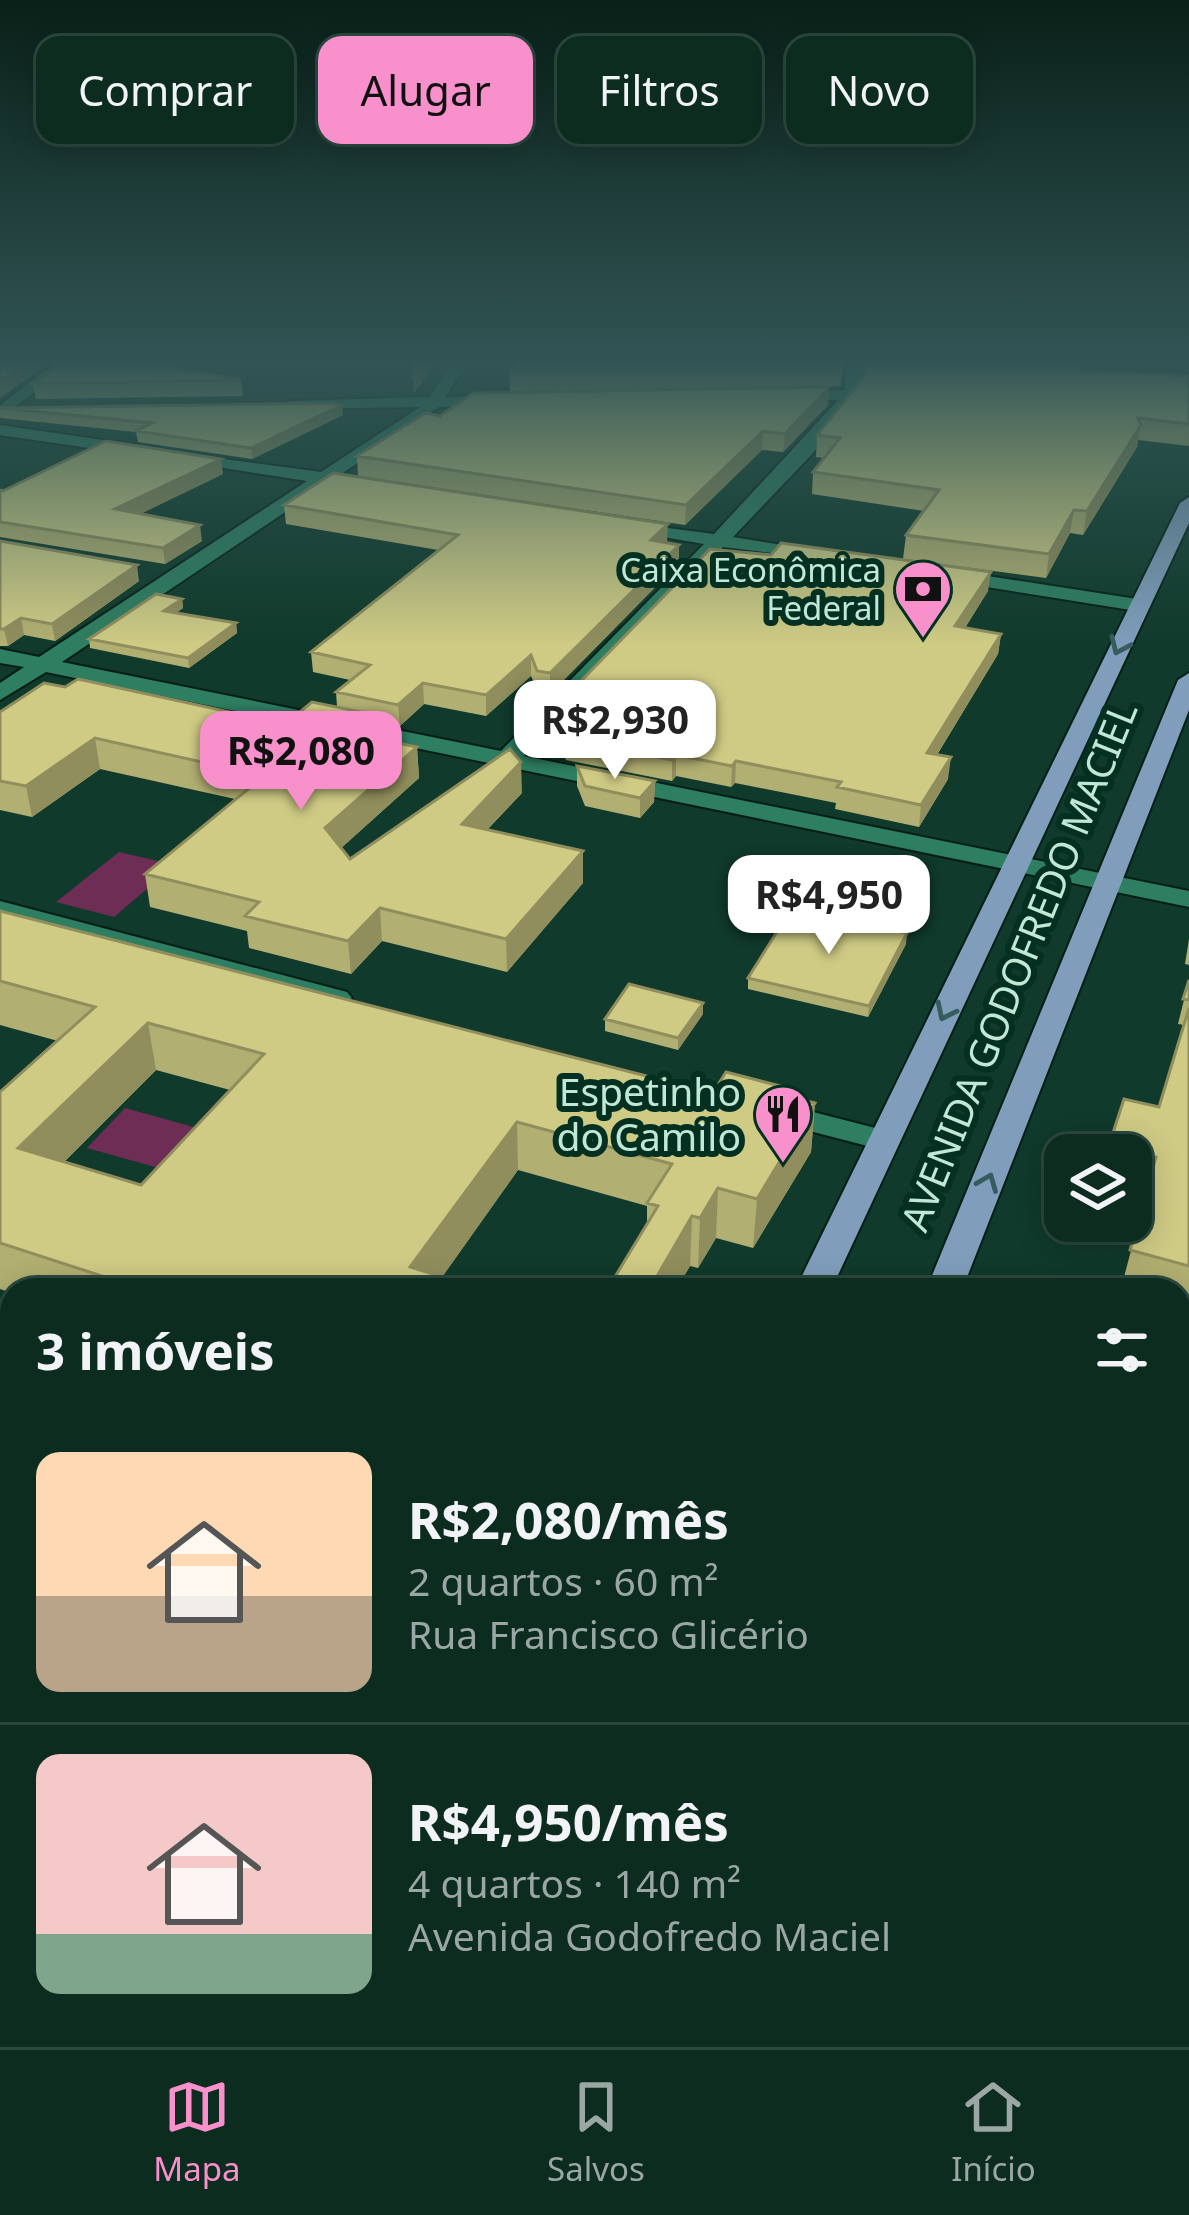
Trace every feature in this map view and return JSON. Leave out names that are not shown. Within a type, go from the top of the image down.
[{"type":"main road","name":"AVENIDA GODOFREDO MACIEL","points":[[819,1278],[1189,503]]},
{"type":"main road","name":"AVENIDA GODOFREDO MACIEL","points":[[956,1278],[1189,680]]},
{"type":"street","points":[[159,454],[376,486]]},
{"type":"street","points":[[0,693],[165,575],[361,454]]},
{"type":"street","points":[[508,758],[802,454]]},
{"type":"street","points":[[609,523],[829,557]]},
{"type":"street","points":[[919,572],[1137,605]]},
{"type":"street","points":[[0,656],[1189,899]]},
{"type":"street","points":[[0,909],[368,1006]]},
{"type":"street","points":[[760,1108],[883,1140]]},
{"type":"shaded area","points":[[119,852],[175,865],[114,917],[56,902]]},
{"type":"shaded area","points":[[125,1108],[226,1136],[191,1177],[87,1148]]},
{"type":"building","points":[[80,454],[186,454],[221,459],[115,509],[200,525],[163,548],[0,522],[3,491]]},
{"type":"building","points":[[361,454],[740,454],[686,505],[357,456]]},
{"type":"building","points":[[828,454],[1123,454],[1087,511],[1074,510],[1049,554],[906,535],[939,490],[813,472]]},
{"type":"building","points":[[333,473],[668,524],[651,540],[679,545],[550,673],[537,671],[531,655],[486,695],[423,683],[398,705],[336,692],[370,665],[311,652],[458,535],[284,505]]},
{"type":"building","points":[[0,541],[137,565],[52,624],[21,618],[0,629]]},
{"type":"building","points":[[781,543],[991,572],[955,626],[1001,634],[927,753],[951,757],[921,805],[837,787],[841,782],[736,761],[732,766],[676,755],[672,760],[566,739],[560,723],[612,687],[582,680],[710,549],[771,555]]},
{"type":"building","points":[[156,594],[182,599],[164,611],[236,623],[188,658],[89,639]]},
{"type":"building","points":[[78,679],[285,724],[312,702],[376,715],[355,734],[417,747],[325,828],[350,859],[510,749],[521,762],[462,824],[583,851],[506,939],[380,908],[348,941],[245,916],[259,902],[145,874],[264,776],[95,738],[26,786],[0,781],[0,712],[44,683],[65,687]]},
{"type":"building","points":[[577,766],[655,781],[640,798],[585,786]]},
{"type":"building","points":[[792,908],[907,933],[869,1006],[748,978]]},
{"type":"building","points":[[0,911],[713,1093],[726,1072],[780,1086],[775,1093],[815,1103],[757,1199],[718,1188],[700,1218],[692,1216],[656,1278],[614,1278],[658,1206],[647,1203],[672,1164],[517,1122],[410,1267],[446,1278],[108,1278],[0,1243],[0,1092],[95,1007],[0,981]],"holes":[[[148,1023],[264,1054],[141,1185],[18,1148]]]},
{"type":"building","points":[[629,984],[703,1003],[678,1038],[605,1019]]},
{"type":"building","points":[[1189,1008],[1189,1266],[1130,1250],[1132,1242],[1152,1242],[1156,1157],[1152,1156],[1152,1134],[1113,1134],[1124,1099],[1159,1107]]},
{"type":"place","name":"Caixa Econômica Federal","points":[[923,640]]},
{"type":"place","name":"Espetinho do Camilo","points":[[783,1165]]}]
